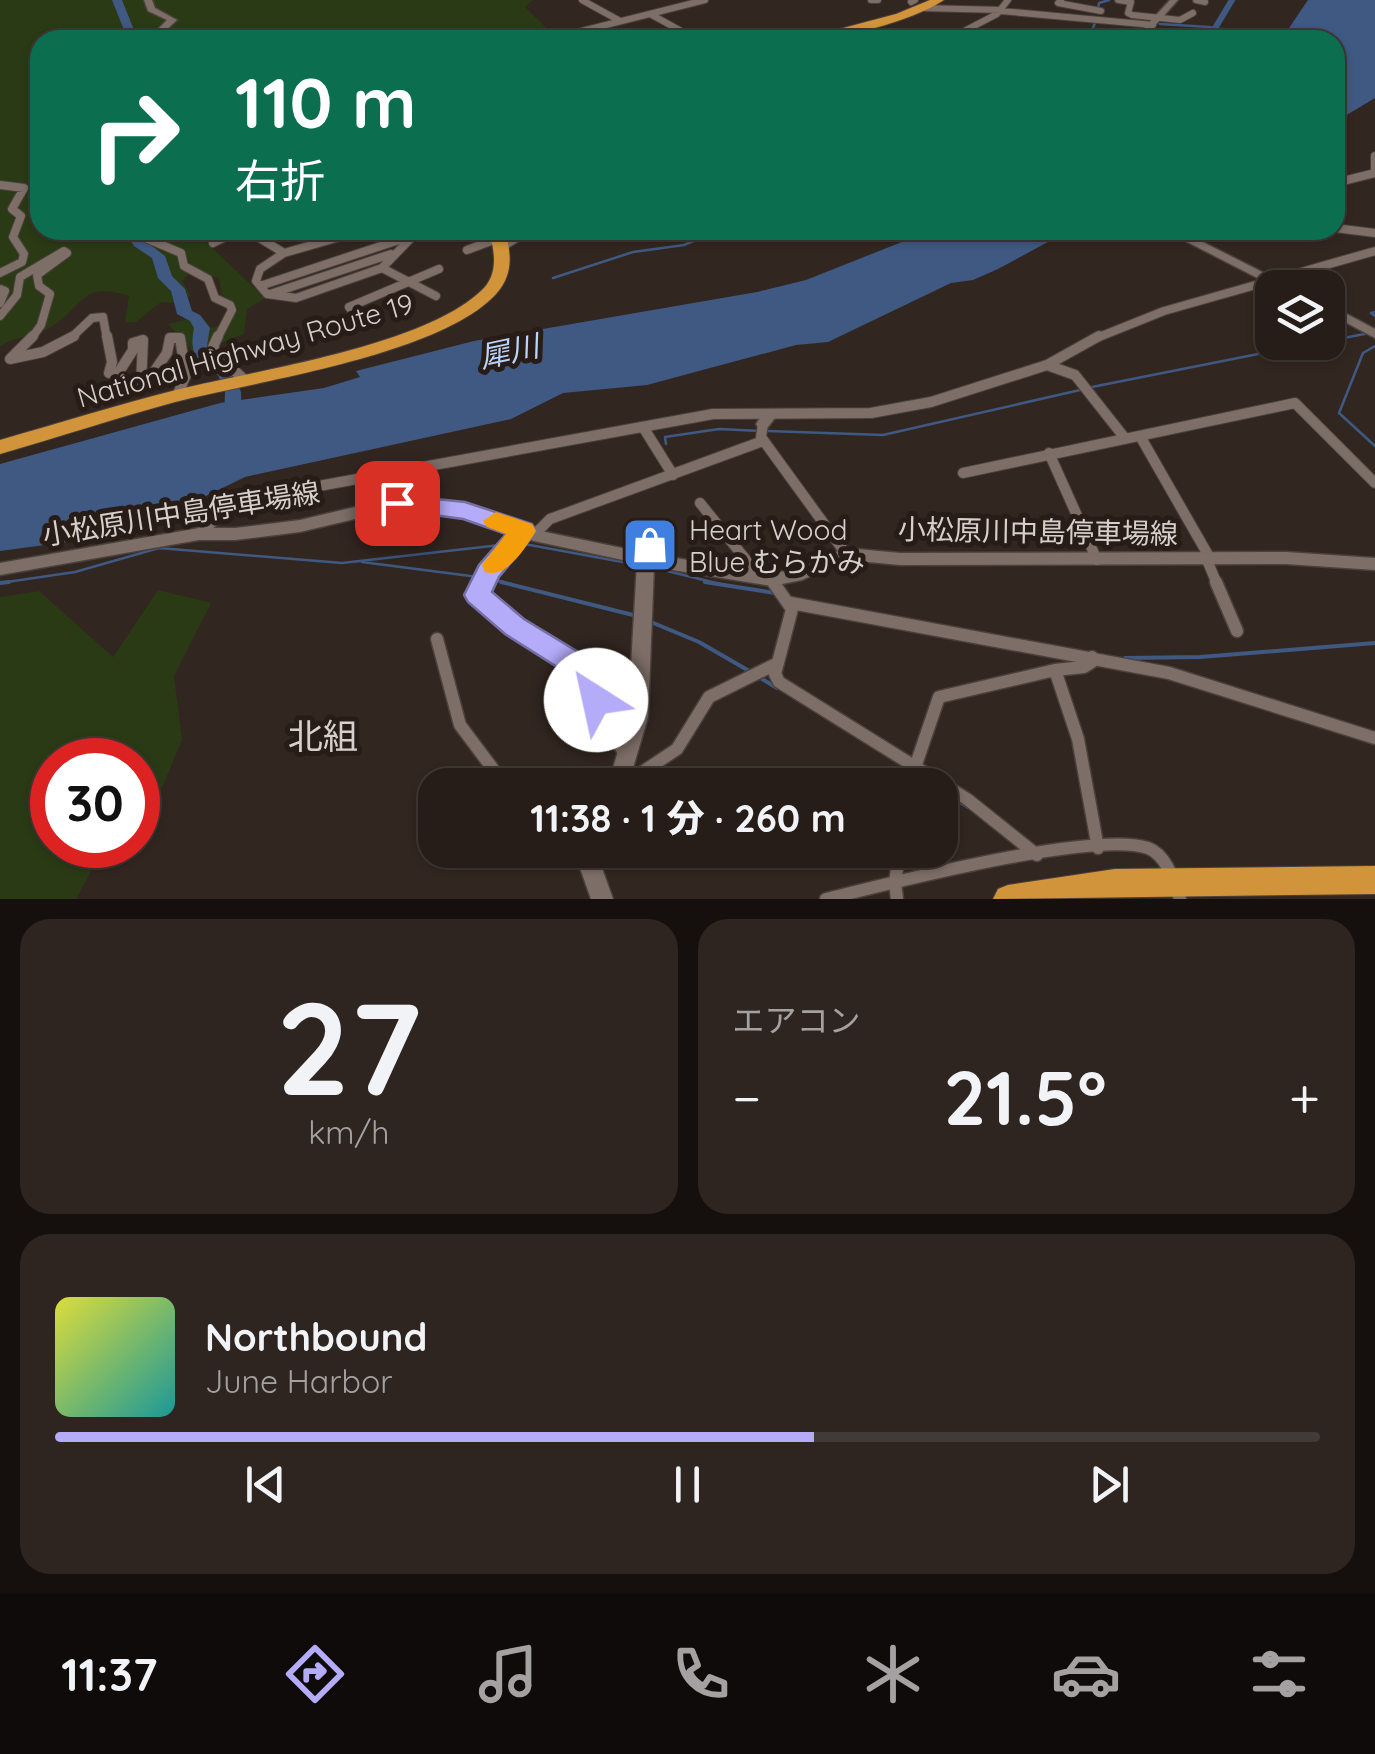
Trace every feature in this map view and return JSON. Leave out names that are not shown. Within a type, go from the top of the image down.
[{"type":"highway","points":[[835,30],[937,0]]},
{"type":"highway","name":"National Highway Route 19","points":[[0,446],[176,396],[321,363],[436,324],[468,310],[501,275],[505,261],[500,240]]},
{"type":"highway","points":[[1008,899],[1115,883],[1177,891],[1375,880]]},
{"type":"main road","points":[[148,0],[151,10],[173,20],[161,30]]},
{"type":"main road","points":[[1148,30],[1174,0]]},
{"type":"main road","points":[[1190,240],[1255,272]]},
{"type":"main road","points":[[1345,317],[1375,334]]},
{"type":"main road","name":"小松原川中島停車場線","points":[[0,569],[199,534],[300,526],[397,503],[465,510],[529,533],[646,559],[766,578],[796,574],[846,554],[900,559],[1286,558],[1375,564]]},
{"type":"main road","points":[[625,768],[642,676],[646,559]]},
{"type":"main road","points":[[591,868],[602,899]]},
{"type":"street","points":[[582,0],[621,22]]},
{"type":"street","points":[[590,30],[705,0]]},
{"type":"street","points":[[964,30],[1001,10],[1008,0]]},
{"type":"street","points":[[1060,0],[1058,3],[1074,3],[1100,14]]},
{"type":"street","points":[[1118,0],[1132,2],[1128,14],[1156,22]]},
{"type":"street","points":[[1196,0],[1205,3]]},
{"type":"street","points":[[916,4],[1100,14],[1156,22],[1180,20],[1194,12]]},
{"type":"street","points":[[651,14],[672,30]]},
{"type":"street","points":[[1345,180],[1375,171],[1375,156]]},
{"type":"street","points":[[0,185],[24,188],[12,209],[21,216],[12,237],[24,254],[22,262],[0,273]]},
{"type":"street","points":[[1345,229],[1375,233]]},
{"type":"street","points":[[150,240],[181,253],[184,266],[208,278],[216,298],[230,305],[232,310],[213,347],[216,355],[231,364],[236,382]]},
{"type":"street","points":[[213,243],[219,240]]},
{"type":"street","points":[[263,240],[284,253]]},
{"type":"street","points":[[329,240],[284,253],[255,275],[260,286],[269,295],[296,298],[382,268],[391,252]]},
{"type":"street","points":[[260,286],[391,252],[407,240]]},
{"type":"street","points":[[269,295],[391,252],[407,240]]},
{"type":"street","points":[[467,250],[494,240]]},
{"type":"street","points":[[0,316],[18,295],[20,276],[64,251],[67,253],[38,275],[39,286],[50,294],[43,326],[30,344],[10,358],[20,360],[74,337],[87,328],[92,318],[103,317],[112,362],[109,374],[117,374],[133,350],[133,342],[143,340],[141,384],[145,385],[168,353],[170,338],[180,338],[186,375],[176,396]]},
{"type":"street","points":[[1308,270],[1375,251]]},
{"type":"street","points":[[382,268],[436,296]]},
{"type":"street","points":[[356,316],[348,307],[439,270]]},
{"type":"street","points":[[628,760],[578,666],[497,613],[477,595],[487,577],[529,533],[550,520],[673,476],[764,429],[901,407],[1047,365],[1114,328],[1255,285]]},
{"type":"street","points":[[0,289],[5,292],[0,303]]},
{"type":"street","points":[[1047,365],[1075,375],[1124,437]]},
{"type":"street","points":[[963,474],[1295,404],[1375,484]]},
{"type":"street","points":[[199,534],[230,507],[264,496],[713,414],[764,429],[846,554]]},
{"type":"street","points":[[643,426],[673,476]]},
{"type":"street","points":[[1140,436],[1209,560],[1237,631]]},
{"type":"street","points":[[1049,453],[1097,560]]},
{"type":"street","points":[[384,476],[390,499],[412,496],[420,504]]},
{"type":"street","points":[[700,503],[791,603],[1169,672],[1375,738]]},
{"type":"street","points":[[791,603],[775,674],[779,682],[902,768]]},
{"type":"street","points":[[437,639],[460,726],[493,768]]},
{"type":"street","points":[[914,768],[939,697],[1084,667],[1092,662],[1092,656]]},
{"type":"street","points":[[646,768],[677,748],[709,696],[729,693],[766,666],[778,663]]},
{"type":"street","points":[[1056,670],[1078,739],[1098,848]]},
{"type":"street","points":[[958,795],[1038,855]]},
{"type":"street","points":[[826,899],[1038,855],[1136,844],[1161,857],[1177,891]]},
{"type":"street","points":[[897,868],[897,899]]},
{"type":"green space","points":[[0,0],[533,0],[525,7],[549,30],[30,30],[30,240],[206,240],[265,298],[247,309],[244,334],[208,348],[224,367],[212,372],[168,324],[201,316],[211,328],[228,323],[238,310],[221,293],[219,278],[192,271],[182,281],[191,296],[161,302],[136,322],[125,322],[129,296],[101,291],[85,298],[53,326],[0,346]]},
{"type":"green space","points":[[158,590],[211,603],[174,676],[182,740],[160,792],[160,738],[30,738],[30,868],[93,868],[76,899],[0,899],[0,597],[39,591],[113,657]]},
{"type":"water","points":[[1308,0],[1375,0],[1375,98],[1345,116],[1345,30],[1288,30]]},
{"type":"water","name":"犀川","points":[[907,240],[1052,240],[998,269],[973,280],[951,283],[828,342],[796,345],[647,385],[563,393],[511,419],[245,477],[177,510],[75,541],[0,551],[0,464],[220,403],[324,388],[360,377],[356,371],[474,341],[806,280]]},
{"type":"waterway","points":[[117,0],[129,30]]},
{"type":"waterway","points":[[1098,8],[1099,3],[1109,0]]},
{"type":"waterway","points":[[1214,30],[1232,0]]},
{"type":"waterway","points":[[1092,30],[1095,23]]},
{"type":"waterway","points":[[1160,24],[1226,30]]},
{"type":"waterway","points":[[137,240],[158,256],[165,278],[178,289],[185,314],[195,318],[202,328],[202,356],[225,372],[233,392],[233,424]]},
{"type":"waterway","points":[[553,278],[633,252],[696,240]]},
{"type":"waterway","points":[[1375,312],[1371,313],[1375,316]]},
{"type":"waterway","points":[[1345,338],[1375,332]]},
{"type":"waterway","points":[[1375,346],[1363,353],[1339,413],[1375,446]]},
{"type":"waterway","points":[[1092,387],[1255,355]]},
{"type":"waterway","points":[[768,431],[883,435],[1080,390]]},
{"type":"waterway","points":[[666,444],[665,437],[719,429],[760,431]]},
{"type":"waterway","points":[[519,543],[639,565]]},
{"type":"waterway","points":[[9,582],[0,583],[75,572],[159,548],[342,563],[509,544]]},
{"type":"waterway","points":[[362,562],[478,577]]},
{"type":"waterway","points":[[655,568],[720,584]]},
{"type":"waterway","points":[[491,579],[511,584]]},
{"type":"waterway","points":[[501,582],[633,615]]},
{"type":"waterway","points":[[705,582],[775,593]]},
{"type":"waterway","points":[[651,622],[699,642],[751,672]]},
{"type":"waterway","points":[[1125,658],[1200,657],[1375,643]]},
{"type":"waterway","points":[[762,679],[777,688]]},
{"type":"waterway","points":[[958,801],[968,807]]},
{"type":"slow traffic","points":[[494,565],[524,531],[496,521]]},
{"type":"place","name":"Heart Wood Blue むらかみ","points":[[650,545]]},
{"type":"district","name":"北組","points":[[323,736]]},
{"type":"route","points":[[397,503],[465,510],[524,531],[488,572],[477,595],[515,626],[578,666],[596,700]]}]
